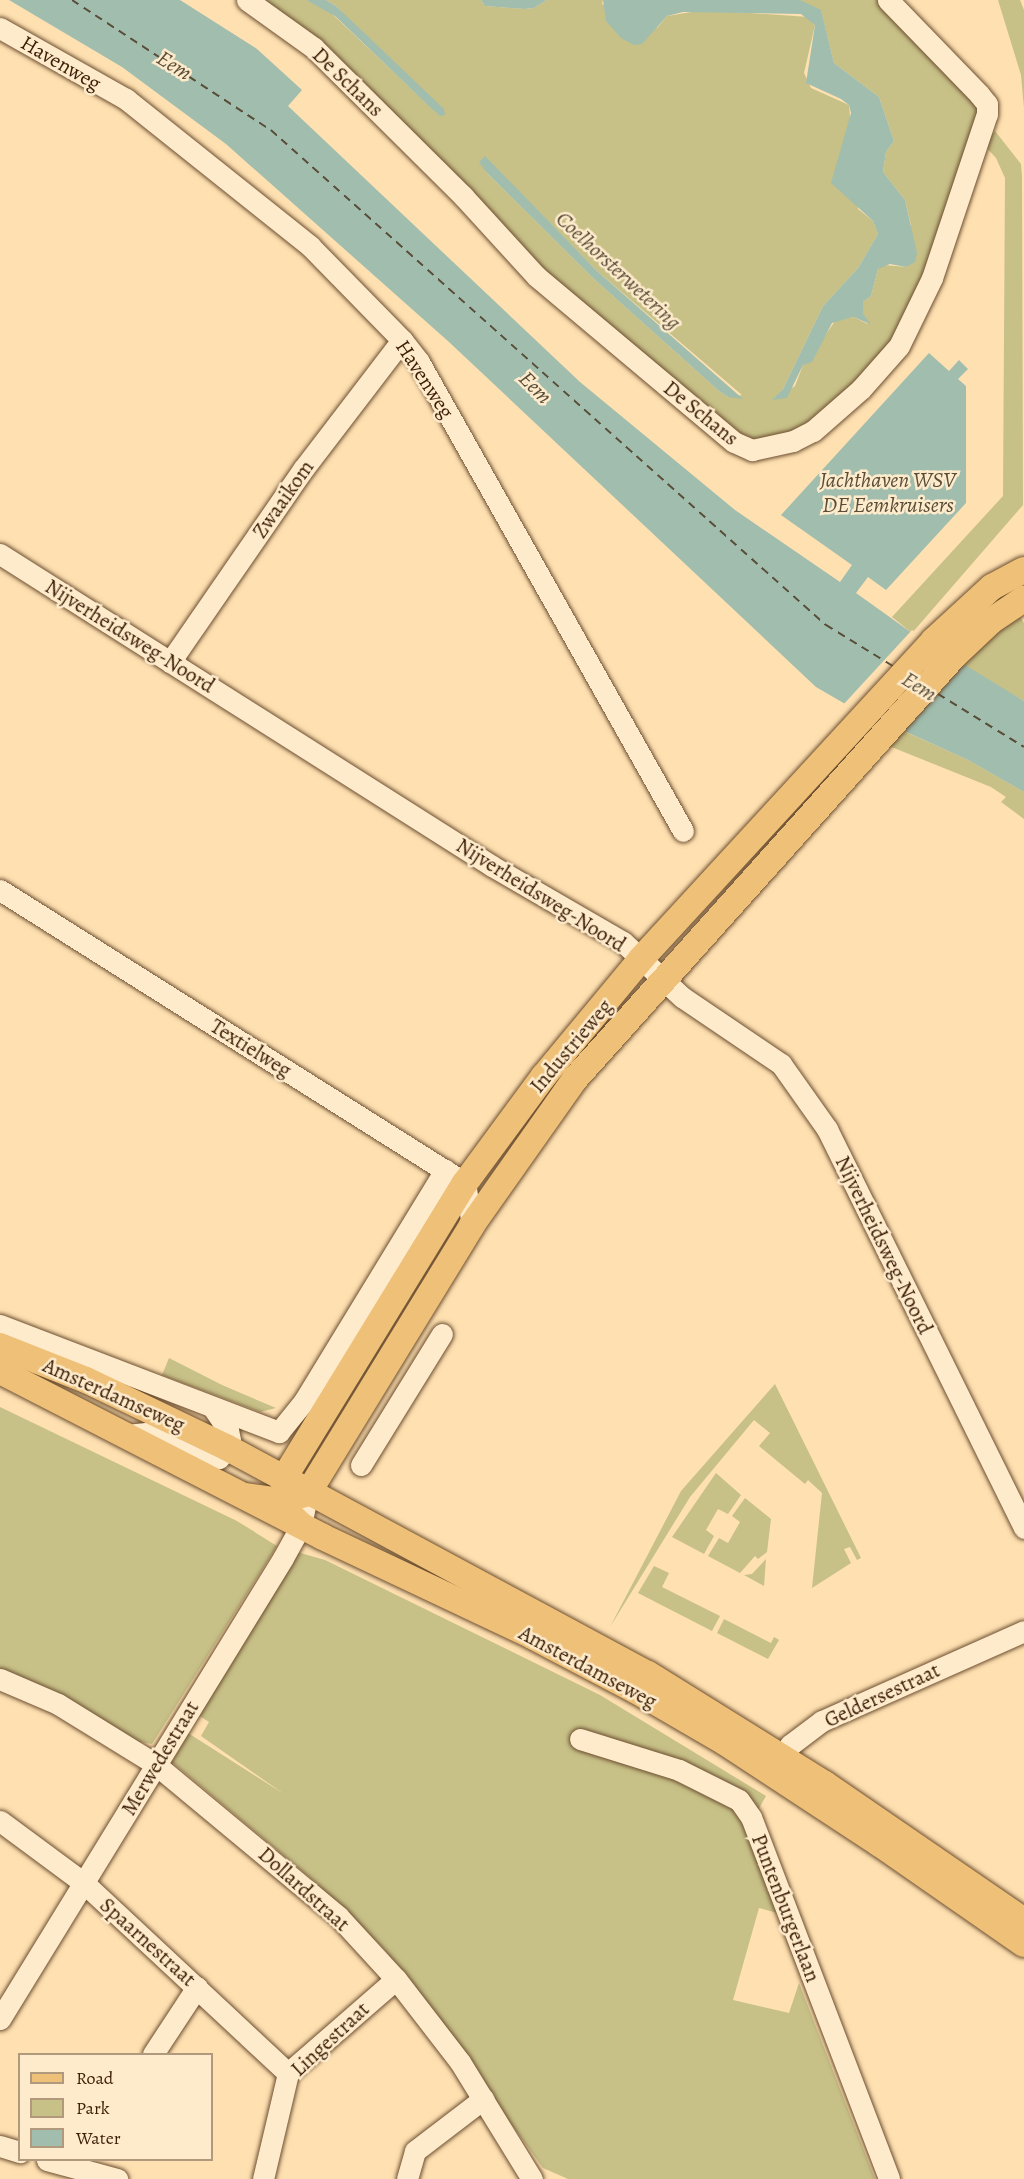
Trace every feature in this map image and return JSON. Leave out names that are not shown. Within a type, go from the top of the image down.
[{"type":"main road","name":"Industrieweg","points":[[292,1493],[455,1177],[544,1077],[641,959],[864,719],[933,641],[992,587],[1024,570]]},
{"type":"main road","name":"Industrieweg","points":[[292,1493],[409,1328],[472,1225],[575,1079],[661,980],[954,656],[991,621],[1024,598]]},
{"type":"main road","name":"Amsterdamseweg","points":[[0,1346],[86,1380],[226,1447],[292,1493],[637,1669],[783,1757],[1024,1921]]},
{"type":"main road","name":"Amsterdamseweg","points":[[0,1371],[301,1525],[585,1663],[726,1743],[1024,1944]]},
{"type":"main road","points":[[246,1496],[292,1493],[285,1510],[301,1525]]},
{"type":"street","name":"De Schans","points":[[247,0],[314,48],[463,196],[536,276],[734,442],[752,450],[793,441],[813,431],[861,389],[899,346],[932,278],[987,114],[983,99],[888,0]]},
{"type":"street","name":"Havenweg","points":[[0,28],[126,99],[310,246],[402,340],[419,362],[683,831]]},
{"type":"street","name":"Zwaaikom","points":[[170,662],[316,452],[402,340]]},
{"type":"street","name":"Nijverheidsweg-Noord","points":[[0,554],[492,866],[623,942],[661,980],[781,1064],[812,1104],[1024,1528]]},
{"type":"street","name":"Textielweg","points":[[0,890],[455,1177]]},
{"type":"street","points":[[455,1177],[472,1225]]},
{"type":"street","name":"Industrieweg","points":[[279,1432],[304,1401],[455,1177]]},
{"type":"street","name":"Amsterdamseweg","points":[[0,1325],[279,1432]]},
{"type":"street","points":[[361,1465],[439,1340],[409,1328]]},
{"type":"street","name":"Amsterdamseweg","points":[[127,1435],[158,1432],[219,1458],[226,1447],[228,1430],[213,1408]]},
{"type":"street","name":"Merwedestraat","points":[[0,2019],[85,1884],[183,1717],[301,1525]]},
{"type":"street","name":"Geldersestraat","points":[[783,1757],[797,1738],[822,1721],[1024,1631]]},
{"type":"street","name":"Dollardstraat","points":[[0,1679],[58,1704],[155,1764],[332,1911],[396,1979],[483,2099],[532,2179]]},
{"type":"street","name":"Puntenburgerlaan","points":[[580,1739],[679,1770],[739,1800],[751,1817],[889,2179]]},
{"type":"street","points":[[783,1757],[797,1789]]},
{"type":"street","name":"Spaarnestraat","points":[[0,1821],[85,1884],[288,2073]]},
{"type":"street","name":"Lingestraat","points":[[263,2179],[288,2073],[396,1979]]},
{"type":"street","points":[[154,2053],[197,1987]]},
{"type":"street","points":[[407,2179],[415,2151],[483,2099]]},
{"type":"street","points":[[0,2146],[18,2151]]},
{"type":"street","points":[[53,2161],[109,2171]]},
{"type":"green space","points":[[255,0],[306,0],[329,11],[440,116],[336,6],[326,0],[481,0],[485,6],[524,9],[534,8],[547,0],[603,0],[602,4],[657,28],[667,16],[704,10],[809,17],[815,25],[804,73],[811,88],[849,105],[858,209],[873,221],[878,234],[858,268],[823,306],[783,389],[773,400],[795,386],[803,365],[814,358],[816,349],[835,321],[853,317],[868,324],[863,313],[863,302],[871,296],[878,269],[883,265],[907,267],[911,225],[905,200],[883,172],[886,152],[894,141],[879,97],[834,63],[821,11],[798,0],[881,0],[973,97],[981,113],[911,321],[811,428],[747,444],[569,298]],"holes":[[[485,157],[597,271],[742,395],[728,397],[719,391],[593,278],[487,173]]]},
{"type":"green space","points":[[998,0],[1020,0],[1024,10],[1024,108],[1021,75]]},
{"type":"green space","points":[[995,131],[1021,164],[1022,177],[1023,505],[912,633],[892,617],[1003,496],[1005,178],[996,158],[985,146]]},
{"type":"green space","points":[[1019,615],[1024,623],[1024,701],[958,663]]},
{"type":"green space","points":[[897,728],[968,760],[1024,792],[1024,819],[1001,802],[1006,797],[991,787],[884,744]]},
{"type":"green space","points":[[169,1358],[222,1385],[276,1408],[260,1412],[162,1375]]},
{"type":"green space","points":[[775,1384],[861,1558],[857,1560],[850,1547],[844,1549],[851,1563],[812,1588],[822,1493],[808,1480],[805,1484],[759,1446],[770,1433],[754,1420],[690,1497],[610,1627],[681,1491]]},
{"type":"green space","points":[[0,1407],[237,1521],[277,1546],[152,1744],[134,1741],[0,1669]]},
{"type":"green space","points":[[716,1473],[741,1495],[728,1514],[718,1509],[706,1530],[714,1536],[704,1554],[672,1537]]},
{"type":"green space","points":[[745,1498],[771,1519],[767,1552],[758,1559],[755,1556],[740,1573],[708,1556],[719,1538],[728,1543],[740,1522],[732,1516]]},
{"type":"green space","points":[[297,1552],[325,1560],[600,1695],[766,1796],[754,1817],[723,1788],[681,1765],[576,1736],[582,1744],[680,1774],[731,1801],[747,1820],[760,1842],[781,1914],[759,1908],[733,2000],[789,2013],[799,1983],[875,2179],[568,2179],[543,2168],[385,1950],[313,1880],[172,1762],[188,1733],[284,1794],[201,1736],[209,1722],[198,1715]]},
{"type":"green space","points":[[766,1559],[764,1586],[744,1575],[752,1574]]},
{"type":"green space","points":[[654,1566],[669,1573],[662,1587],[720,1616],[712,1631],[638,1593]]},
{"type":"green space","points":[[724,1619],[771,1643],[774,1637],[779,1640],[768,1659],[717,1633]]},
{"type":"water","points":[[9,0],[180,0],[257,49],[302,90],[288,106],[580,382],[735,510],[840,582],[852,565],[781,515],[929,353],[949,371],[959,360],[968,369],[958,379],[966,386],[966,503],[886,590],[868,577],[856,593],[912,633],[1024,701],[1024,792],[968,760],[847,705],[816,687],[449,342],[226,144],[122,67]]},
{"type":"water","points":[[306,0],[326,0],[336,6],[444,109],[445,115],[440,116],[431,108],[335,16]]},
{"type":"water","points":[[481,0],[547,0],[534,8],[524,9],[485,6]]},
{"type":"water","points":[[603,0],[800,0],[821,10],[834,63],[879,97],[894,141],[886,152],[883,172],[905,200],[917,253],[915,262],[906,267],[890,264],[878,269],[871,296],[863,302],[863,313],[870,324],[853,317],[832,323],[812,362],[803,365],[787,398],[772,400],[783,389],[823,306],[858,268],[878,234],[873,221],[831,183],[851,113],[849,105],[841,99],[806,83],[815,25],[801,14],[683,12],[667,16],[642,44],[634,45],[621,38],[606,21]]},
{"type":"water","points":[[485,156],[597,271],[743,399],[728,397],[719,391],[593,278],[487,173],[479,162]]},
{"type":"pier","points":[[912,630],[963,663],[898,732],[842,706]]},
{"type":"ferry route","points":[[72,0],[271,130],[826,625],[893,666]]},
{"type":"ferry route","points":[[938,694],[1024,747]]},
{"type":"water label","name":"Eem","points":[[174,66]]},
{"type":"water label","name":"Coelhorsterwetering","points":[[618,271]]},
{"type":"water label","name":"Eem","points":[[535,388]]},
{"type":"water label","name":"Jachthaven WSV DE Eemkruisers","points":[[888,492]]},
{"type":"water label","name":"Eem","points":[[919,687]]}]
